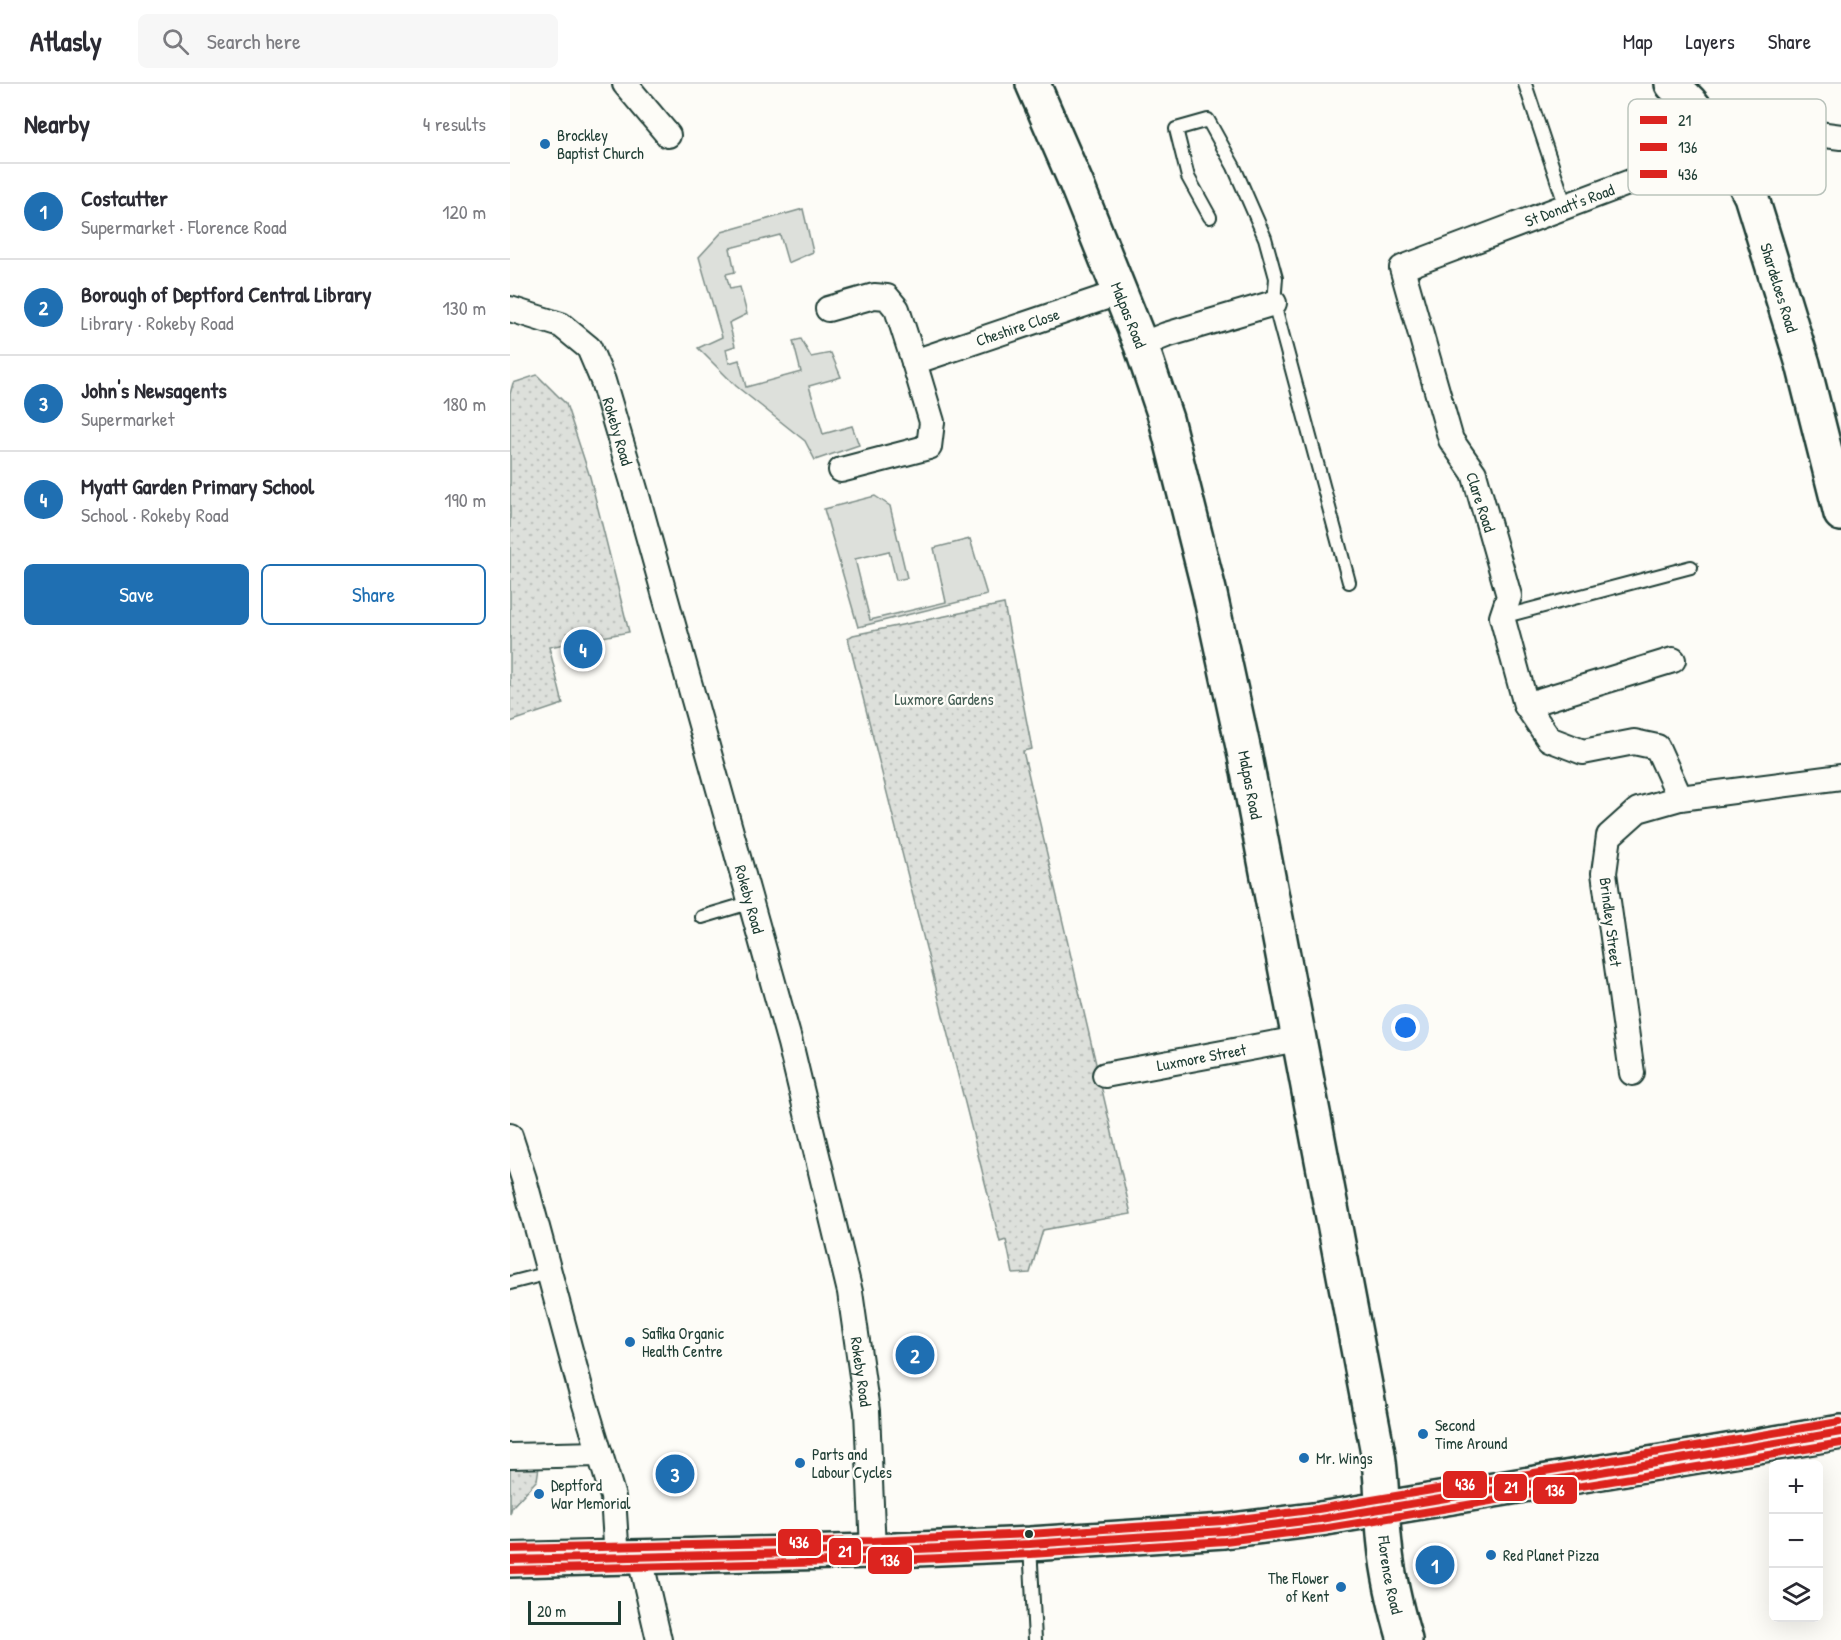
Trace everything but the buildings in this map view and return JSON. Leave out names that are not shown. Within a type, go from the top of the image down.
[{"type":"main road","name":"Shardeloes Road","points":[[1672,84],[1687,99]]},
{"type":"main road","name":"Malpas Road","points":[[1038,88],[1141,345],[1166,419],[1209,590],[1245,756],[1381,1469],[1382,1509]]},
{"type":"main road","name":"Shardeloes Road","points":[[1750,195],[1803,364],[1841,514]]},
{"type":"main road","points":[[510,1560],[873,1551],[1030,1544],[1224,1531],[1382,1509],[1841,1432]]},
{"type":"main road","name":"Florence Road","points":[[1382,1509],[1389,1578],[1405,1640]]},
{"type":"street","points":[[625,84],[668,135]]},
{"type":"street","name":"St Donatt's Road","points":[[1826,135],[1841,137]]},
{"type":"street","name":"St Donatt's Road","points":[[1402,268],[1628,183]]},
{"type":"street","name":"Clare Road","points":[[1402,268],[1451,440],[1474,473],[1509,596],[1502,617],[1526,705],[1549,740],[1583,752],[1634,742],[1657,747],[1680,798]]},
{"type":"street","name":"Cheshire Close","points":[[914,362],[1120,292]]},
{"type":"street","points":[[828,309],[874,296],[887,297],[897,309],[932,422],[929,447],[841,470]]},
{"type":"street","points":[[1141,345],[1274,303]]},
{"type":"street","name":"Rokeby Road","points":[[510,309],[561,325],[589,348],[603,381],[715,770],[749,903],[790,1043],[850,1292],[867,1411],[873,1551]]},
{"type":"street","points":[[1526,705],[1673,660]]},
{"type":"street","name":"Brindley Street","points":[[1632,1073],[1604,873],[1609,836],[1638,810],[1680,798],[1841,777]]},
{"type":"street","name":"Luxmore Street","points":[[1105,1075],[1298,1039]]},
{"type":"street","points":[[510,1136],[524,1179],[629,1558],[659,1640]]},
{"type":"street","points":[[510,1456],[600,1454]]},
{"type":"lane","points":[[1525,84],[1566,207]]},
{"type":"lane","points":[[1210,218],[1188,177],[1176,129],[1208,120],[1234,167],[1265,238],[1276,278],[1274,303],[1349,582]]},
{"type":"lane","points":[[1502,617],[1691,567]]},
{"type":"lane","points":[[702,917],[749,903]]},
{"type":"lane","points":[[510,1283],[549,1273]]},
{"type":"lane","points":[[1030,1544],[1035,1640]]},
{"type":"green space","points":[[803,209],[813,252],[788,263],[780,235],[730,248],[735,272],[726,274],[730,289],[740,287],[747,314],[729,323],[735,346],[726,349],[729,363],[739,360],[746,387],[801,372],[793,341],[801,339],[811,357],[831,353],[841,377],[809,386],[823,434],[852,426],[859,445],[815,460],[805,441],[736,386],[698,348],[722,337],[699,257],[722,232]]},
{"type":"green space","points":[[537,375],[566,404],[590,477],[629,632],[549,647],[563,704],[510,722],[510,394],[513,383]]},
{"type":"green space","points":[[875,496],[890,506],[907,578],[896,580],[889,551],[855,559],[870,620],[946,602],[934,548],[970,539],[987,595],[858,627],[824,509]]},
{"type":"green space","name":"Luxmore Gardens","points":[[1004,604],[1032,749],[1023,751],[1131,1214],[1043,1230],[1030,1273],[1013,1274],[1006,1240],[1000,1242],[848,638],[853,635]]},
{"type":"green space","points":[[539,1467],[537,1480],[512,1507],[510,1514],[510,1468]]},
{"type":"transit line","name":"436","points":[[510,1549],[873,1541],[1029,1534],[1223,1521],[1318,1509],[1839,1422]]},
{"type":"transit line","name":"21","points":[[510,1560],[873,1551],[1030,1544],[1224,1531],[1320,1519],[1841,1432]]},
{"type":"transit line","name":"136","points":[[510,1570],[873,1561],[1031,1554],[1225,1541],[1322,1529],[1841,1443]]},
{"type":"place","name":"Brockley Baptist Church","points":[[545,144]]},
{"type":"place","name":"Myatt Garden Primary School","points":[[583,649]]},
{"type":"place","name":"Safika Organic Health Centre","points":[[630,1342]]},
{"type":"place","name":"Borough of Deptford Central Library","points":[[915,1355]]},
{"type":"place","name":"Second Time Around","points":[[1423,1434]]},
{"type":"place","name":"Mr. Wings","points":[[1304,1458]]},
{"type":"place","name":"Parts and Labour Cycles","points":[[800,1463]]},
{"type":"place","name":"John's Newsagents","points":[[675,1474]]},
{"type":"place","name":"Deptford War Memorial","points":[[539,1494]]},
{"type":"place","name":"Red Planet Pizza","points":[[1491,1555]]},
{"type":"place","name":"Costcutter","points":[[1435,1565]]},
{"type":"place","name":"The Flower of Kent","points":[[1341,1587]]}]
